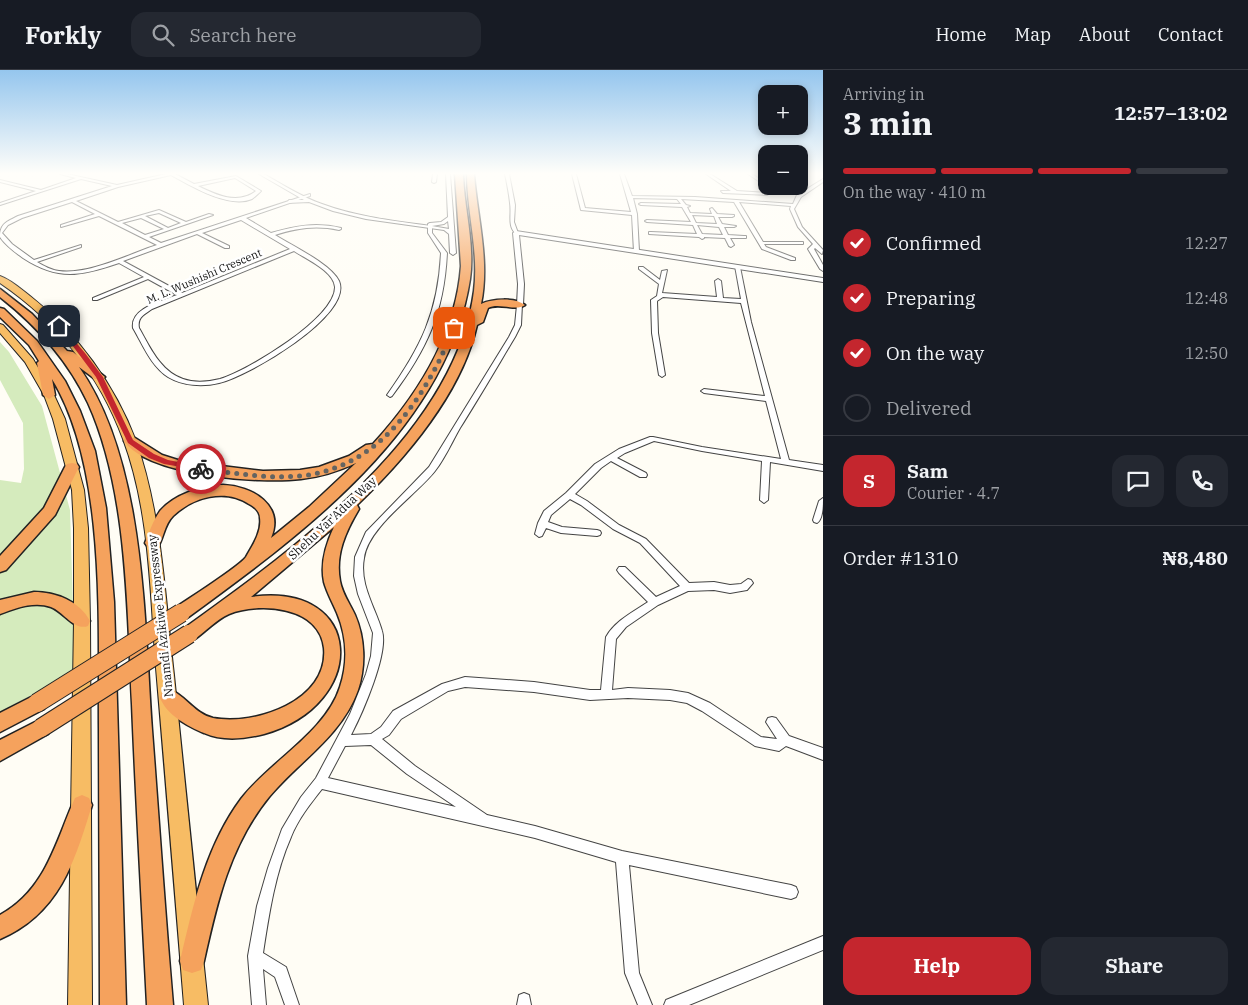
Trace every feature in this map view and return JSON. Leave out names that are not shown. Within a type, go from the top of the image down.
[{"type":"highway","name":"Shehu Yar'Adua Way","points":[[1,722],[37,703],[181,613],[246,568],[344,485],[391,433],[423,390],[446,347],[459,311],[465,279],[461,218]]},
{"type":"highway","name":"Shehu Yar'Adua Way","points":[[0,750],[41,728],[189,634],[300,549],[362,494],[422,423],[452,375],[467,340],[476,306],[479,274],[474,218]]},
{"type":"highway","points":[[453,252],[465,279]]},
{"type":"highway","points":[[479,274],[484,286],[484,297],[487,300],[520,304]]},
{"type":"highway","name":"Nnamdi Azikiwe Expressway","points":[[0,279],[52,318],[83,354],[100,377],[130,441],[143,491],[153,543],[169,698],[196,1005]]},
{"type":"highway","name":"Nnamdi Azikiwe Expressway","points":[[0,292],[23,309],[57,344],[94,404],[109,444],[123,502],[134,575],[160,1005]]},
{"type":"highway","points":[[467,340],[476,328],[484,306],[520,304]]},
{"type":"highway","points":[[0,311],[41,354],[74,411],[88,451],[99,508],[106,602],[113,1005]]},
{"type":"highway","points":[[0,327],[29,361],[49,395],[59,419],[78,490],[81,528],[82,621],[80,1005]]},
{"type":"highway","points":[[57,344],[100,377]]},
{"type":"highway","points":[[41,354],[49,395]]},
{"type":"highway","points":[[130,441],[152,456],[180,466],[252,475],[286,477],[321,472],[348,463],[391,433]]},
{"type":"highway","points":[[0,566],[50,511],[72,467]]},
{"type":"highway","points":[[153,543],[158,525],[167,513],[180,503],[209,491],[227,490],[242,493],[255,500],[263,508],[268,519],[263,542],[246,568]]},
{"type":"highway","points":[[192,961],[210,883],[223,849],[238,821],[263,788],[314,740],[338,711],[348,691],[354,670],[355,643],[332,580],[332,564],[334,545],[342,526],[362,494]]},
{"type":"highway","points":[[0,607],[24,599],[45,599],[61,602],[72,609],[82,621]]},
{"type":"highway","points":[[169,698],[193,719],[213,726],[234,729],[264,726],[293,714],[312,698],[327,679],[333,656],[331,638],[322,623],[310,612],[295,605],[280,602],[263,602],[224,609]]},
{"type":"highway","points":[[0,927],[24,913],[50,885],[66,853],[82,805]]},
{"type":"street","points":[[22,218],[12,221],[1,229],[0,234],[32,262],[53,272],[78,271],[108,263],[242,218],[294,249]]},
{"type":"street","points":[[63,226],[88,218]]},
{"type":"street","points":[[107,218],[161,245]]},
{"type":"street","points":[[118,223],[136,218]]},
{"type":"street","points":[[144,218],[167,229]]},
{"type":"street","points":[[173,218],[184,223]]},
{"type":"street","points":[[145,237],[200,218]]},
{"type":"street","points":[[251,222],[254,218]]},
{"type":"street","points":[[368,218],[430,226],[450,218],[453,252]]},
{"type":"street","points":[[384,218],[445,229],[452,233]]},
{"type":"street","points":[[259,1005],[255,956],[264,906],[286,833],[305,801],[320,782],[355,716],[371,674],[378,633],[363,594],[359,576],[359,557],[369,534],[432,469],[450,442],[518,325],[520,304],[516,232],[512,218]]},
{"type":"street","points":[[635,218],[636,251]]},
{"type":"street","points":[[693,220],[704,218]]},
{"type":"street","points":[[717,218],[731,245]]},
{"type":"street","points":[[743,218],[768,250],[793,259]]},
{"type":"street","points":[[796,218],[800,226],[822,252]]},
{"type":"street","points":[[645,219],[693,220],[734,226]]},
{"type":"street","points":[[693,220],[702,237]]},
{"type":"street","points":[[230,222],[251,222]]},
{"type":"street","points":[[269,233],[308,224],[320,224],[339,230]]},
{"type":"street","points":[[390,395],[422,346],[431,328],[440,300],[444,252],[430,233],[430,226]]},
{"type":"street","points":[[205,236],[208,229]]},
{"type":"street","points":[[277,239],[280,232]]},
{"type":"street","points":[[516,232],[823,280]]},
{"type":"street","points":[[198,233],[227,247]]},
{"type":"street","points":[[651,233],[702,237],[744,237]]},
{"type":"street","points":[[188,236],[205,236]]},
{"type":"street","points":[[155,242],[171,242]]},
{"type":"street","points":[[152,248],[155,242]]},
{"type":"street","points":[[761,243],[801,243]]},
{"type":"street","points":[[286,244],[282,254],[301,254]]},
{"type":"street","points":[[815,245],[811,249],[823,269]]},
{"type":"street","points":[[32,262],[79,246]]},
{"type":"street","name":"M. L. Wushishi Crescent","points":[[294,249],[326,270],[334,278],[338,286],[334,303],[309,328],[250,370],[238,376],[210,383],[196,383],[176,378],[162,368],[136,328],[135,322],[138,316],[181,295],[294,249]]},
{"type":"street","points":[[812,252],[822,252]]},
{"type":"street","points":[[24,256],[44,258]]},
{"type":"street","points":[[125,264],[131,256]]},
{"type":"street","points":[[38,266],[44,258]]},
{"type":"street","points":[[118,260],[181,295]]},
{"type":"street","points":[[108,263],[125,264]]},
{"type":"street","points":[[737,267],[743,300],[786,462]]},
{"type":"street","points":[[640,268],[662,284]]},
{"type":"street","points":[[662,375],[655,333],[654,300],[659,295],[665,271]]},
{"type":"street","points":[[95,299],[149,277]]},
{"type":"street","points":[[718,282],[720,298]]},
{"type":"street","points":[[174,291],[191,291]]},
{"type":"street","points":[[170,300],[174,291]]},
{"type":"street","points":[[659,295],[743,300]]},
{"type":"street","points":[[704,391],[770,399]]},
{"type":"street","points":[[539,534],[547,513],[569,496],[598,466],[622,451],[653,439],[766,460],[823,468]]},
{"type":"street","points":[[612,458],[643,476]]},
{"type":"street","points":[[764,500],[766,460]]},
{"type":"street","points":[[569,496],[584,502],[616,527],[643,541],[687,587]]},
{"type":"street","points":[[817,520],[823,501]]},
{"type":"street","points":[[542,523],[561,530],[597,533]]},
{"type":"street","points":[[622,570],[655,602]]},
{"type":"street","points":[[606,695],[611,637],[623,624],[655,602],[687,587],[714,586],[730,589],[744,586],[748,582]]},
{"type":"street","points":[[341,742],[374,739],[385,731],[397,715],[446,687],[465,682],[534,687],[590,695],[628,693],[688,698],[706,707],[759,742],[779,745],[785,740]]},
{"type":"street","points":[[772,722],[785,740],[823,754]]},
{"type":"street","points":[[374,739],[411,770],[488,821]]},
{"type":"street","points":[[320,782],[535,832],[622,857],[790,892]]},
{"type":"street","points":[[622,857],[632,973],[645,1005]]},
{"type":"street","points":[[671,1005],[822,946]]},
{"type":"street","points":[[255,956],[282,972],[292,1005]]},
{"type":"green space","points":[[0,342],[9,352],[42,406],[70,510],[75,672],[0,712],[0,480],[21,483],[24,469],[23,423],[0,380]]},
{"type":"way so far","points":[[201,469],[268,477],[286,477],[321,472],[348,463],[391,433],[423,390],[454,328]]},
{"type":"route","points":[[59,326],[100,377],[130,441],[152,456],[166,462],[201,469]]}]
